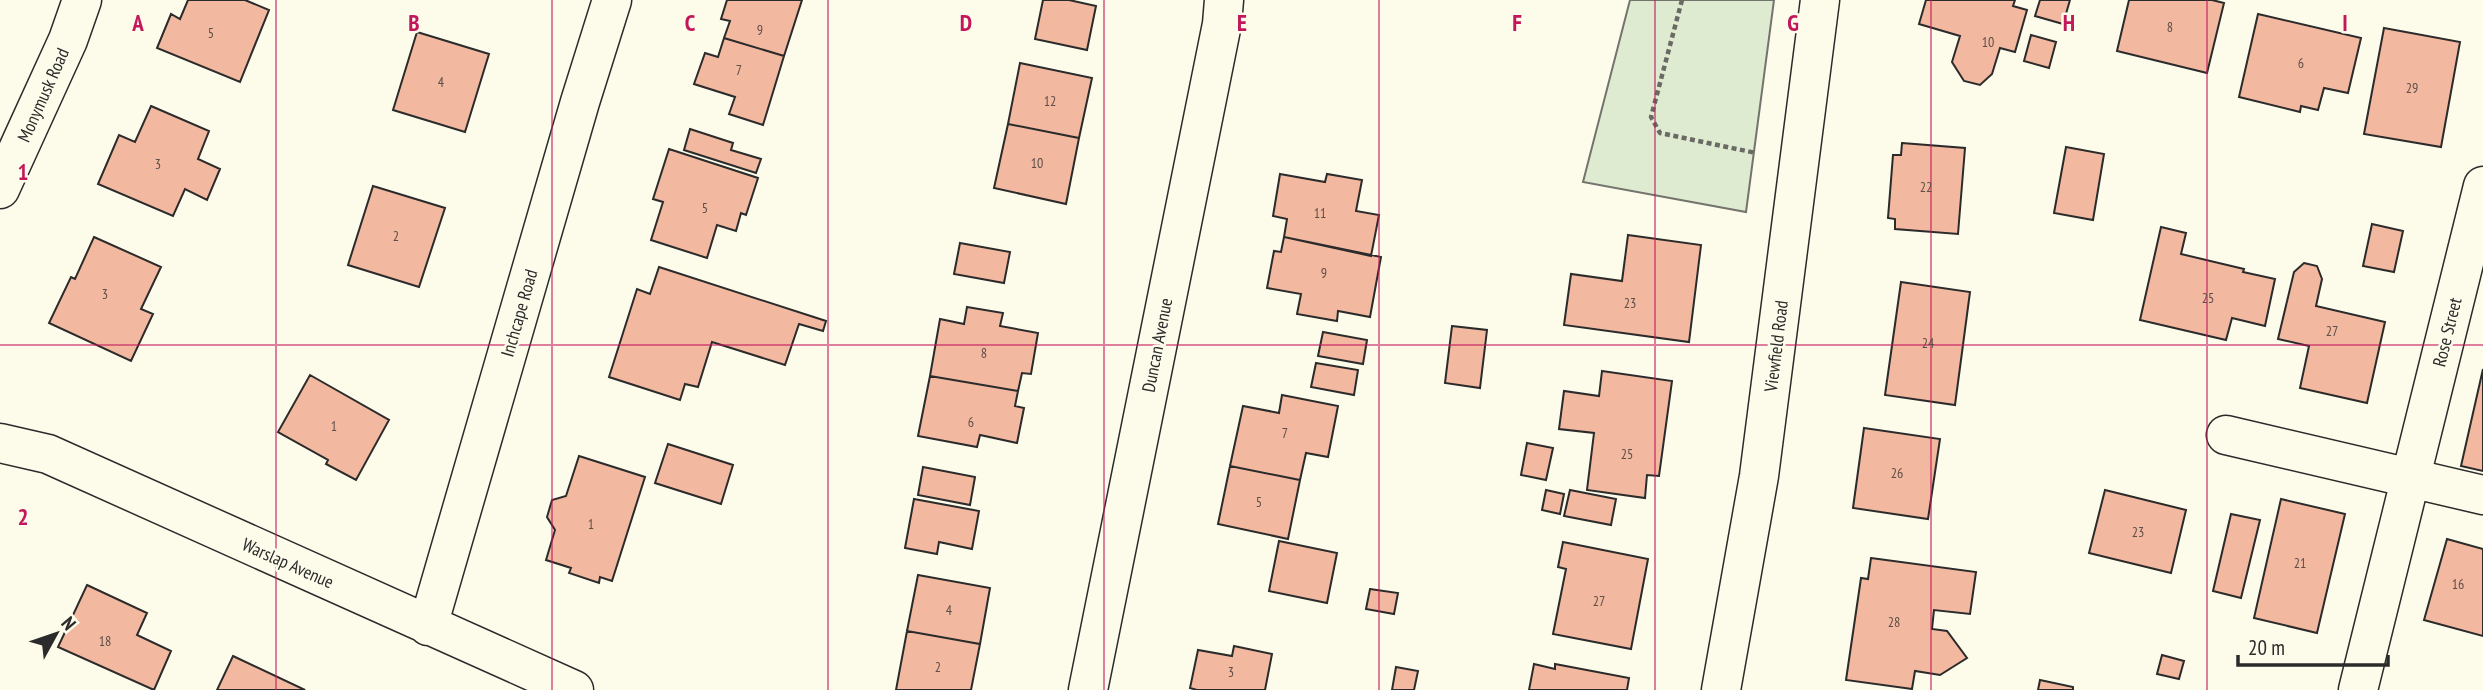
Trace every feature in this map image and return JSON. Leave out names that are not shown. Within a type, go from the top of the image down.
[{"type":"street","name":"Monymusk Road","points":[[0,189],[68,40],[82,0]]},
{"type":"street","name":"Inchcape Road","points":[[428,626],[612,0]]},
{"type":"street","name":"Duncan Avenue","points":[[1088,690],[1222,24],[1224,0]]},
{"type":"street","name":"Viewfield Road","points":[[1721,690],[1759,476],[1820,0]]},
{"type":"street","name":"Rose Street","points":[[2358,690],[2483,186]]},
{"type":"street","points":[[2226,435],[2483,495]]},
{"type":"street","name":"Warslap Avenue","points":[[0,443],[48,454],[574,690]]},
{"type":"path","points":[[1682,0],[1651,117],[1660,133],[1799,162]]},
{"type":"green space","points":[[1630,0],[1774,0],[1746,212],[1583,182]]},
{"type":"building","points":[[188,0],[245,0],[269,10],[240,82],[157,48],[171,14],[180,19]]},
{"type":"building","points":[[727,0],[802,0],[784,56],[724,38],[730,21],[721,19]]},
{"type":"building","points":[[1043,0],[1069,0],[1096,6],[1087,50],[1035,39]]},
{"type":"building","points":[[1926,0],[2015,0],[2013,6],[2027,10],[2015,52],[2000,48],[1992,74],[1980,85],[1964,81],[1952,62],[1960,36],[1919,24]]},
{"type":"building","points":[[2040,0],[2070,0],[2063,24],[2035,16]]},
{"type":"building","points":[[2129,0],[2212,0],[2224,3],[2207,73],[2117,51]]},
{"type":"building","points":[[2258,14],[2361,38],[2348,93],[2324,88],[2318,110],[2301,106],[2300,112],[2239,97]]},
{"type":"building","points":[[2384,28],[2460,42],[2441,147],[2364,134]]},
{"type":"building","points":[[417,32],[489,54],[465,132],[393,110]]},
{"type":"building","points":[[2031,35],[2056,42],[2049,68],[2024,61]]},
{"type":"building","points":[[724,38],[784,56],[763,125],[729,114],[735,97],[694,84],[705,53],[718,57]]},
{"type":"building","points":[[1020,63],[1092,78],[1079,138],[1008,124]]},
{"type":"building","points":[[151,106],[209,131],[198,159],[220,169],[207,200],[185,189],[173,216],[98,184],[119,135],[135,142]]},
{"type":"building","points":[[1008,124],[1079,138],[1066,204],[994,188]]},
{"type":"building","points":[[690,129],[733,143],[731,150],[761,159],[756,173],[684,150]]},
{"type":"building","points":[[1902,143],[1965,148],[1958,234],[1895,229],[1895,219],[1888,218],[1893,155],[1901,155]]},
{"type":"building","points":[[2066,147],[2104,154],[2093,220],[2054,213]]},
{"type":"building","points":[[669,149],[758,178],[746,215],[741,213],[736,231],[717,225],[707,258],[651,240],[663,202],[653,199]]},
{"type":"building","points":[[1280,174],[1325,182],[1327,174],[1362,180],[1356,211],[1379,215],[1371,256],[1284,237],[1287,219],[1273,216]]},
{"type":"building","points":[[373,186],[445,208],[419,287],[348,265]]},
{"type":"building","points":[[2372,224],[2403,231],[2394,272],[2363,266]]},
{"type":"building","points":[[2161,227],[2186,233],[2181,254],[2275,279],[2265,326],[2232,318],[2226,340],[2140,320]]},
{"type":"building","points":[[1628,235],[1701,245],[1689,342],[1564,325],[1571,274],[1622,281]]},
{"type":"building","points":[[94,237],[161,267],[141,309],[153,314],[131,361],[49,323],[71,277],[75,279]]},
{"type":"building","points":[[1284,237],[1381,257],[1370,317],[1338,311],[1337,321],[1297,314],[1301,294],[1267,288],[1274,251],[1281,252]]},
{"type":"building","points":[[960,243],[1010,252],[1004,283],[954,274]]},
{"type":"building","points":[[2304,263],[2317,266],[2322,279],[2316,306],[2385,322],[2367,403],[2300,388],[2309,346],[2278,339],[2294,272]]},
{"type":"building","points":[[659,267],[826,321],[823,331],[799,324],[785,365],[712,342],[698,387],[685,384],[680,400],[609,377],[637,289],[650,294]]},
{"type":"building","points":[[1901,282],[1970,292],[1955,405],[1885,395]]},
{"type":"building","points":[[967,307],[1003,313],[1000,326],[1038,333],[1031,374],[1022,373],[1018,391],[930,376],[940,319],[964,324]]},
{"type":"building","points":[[1452,326],[1487,330],[1480,388],[1445,383]]},
{"type":"building","points":[[1323,332],[1367,340],[1363,364],[1318,356]]},
{"type":"building","points":[[1316,363],[1358,370],[1354,395],[1311,387]]},
{"type":"building","points":[[2483,369],[2483,471],[2461,466]]},
{"type":"building","points":[[1602,371],[1672,381],[1659,476],[1647,475],[1645,498],[1587,490],[1594,433],[1559,429],[1564,391],[1599,396]]},
{"type":"building","points":[[310,375],[389,420],[356,480],[326,464],[328,460],[278,432]]},
{"type":"building","points":[[930,376],[1018,391],[1015,406],[1024,408],[1017,443],[980,435],[977,447],[918,436]]},
{"type":"building","points":[[1282,395],[1338,406],[1328,457],[1306,453],[1300,480],[1230,466],[1243,406],[1279,413]]},
{"type":"building","points":[[1864,428],[1940,439],[1928,519],[1853,508]]},
{"type":"building","points":[[1527,443],[1553,448],[1546,480],[1521,475]]},
{"type":"building","points":[[668,444],[733,465],[721,504],[655,483]]},
{"type":"building","points":[[579,456],[645,477],[612,581],[600,577],[599,583],[569,573],[571,568],[546,560],[555,530],[547,517],[552,500],[566,496]]},
{"type":"building","points":[[1230,466],[1300,480],[1288,539],[1218,524]]},
{"type":"building","points":[[923,467],[975,477],[970,505],[918,495]]},
{"type":"building","points":[[1546,490],[1564,494],[1560,514],[1542,510]]},
{"type":"building","points":[[1570,490],[1616,499],[1611,525],[1564,516]]},
{"type":"building","points":[[2105,490],[2186,510],[2171,573],[2089,553]]},
{"type":"building","points":[[914,499],[979,511],[972,549],[939,542],[937,554],[905,548]]},
{"type":"building","points":[[2281,499],[2345,514],[2317,633],[2254,618]]},
{"type":"building","points":[[2231,514],[2260,520],[2241,598],[2213,591]]},
{"type":"building","points":[[2447,539],[2483,549],[2483,636],[2424,620]]},
{"type":"building","points":[[1279,541],[1337,553],[1327,603],[1269,591]]},
{"type":"building","points":[[1563,542],[1648,559],[1631,649],[1553,634],[1566,569],[1558,567]]},
{"type":"building","points":[[1871,558],[1976,572],[1970,614],[1934,610],[1932,629],[1947,631],[1967,658],[1940,675],[1915,671],[1912,689],[1846,680],[1861,578],[1868,579]]},
{"type":"building","points":[[918,575],[990,588],[980,644],[907,631]]},
{"type":"building","points":[[87,585],[147,613],[137,635],[171,651],[154,690],[58,647]]},
{"type":"building","points":[[1370,589],[1398,593],[1394,614],[1366,609]]},
{"type":"building","points":[[907,631],[980,644],[971,690],[896,690]]},
{"type":"building","points":[[1234,646],[1272,654],[1265,690],[1190,688],[1198,650],[1232,656]]},
{"type":"building","points":[[2162,655],[2184,661],[2179,679],[2157,674]]},
{"type":"building","points":[[233,656],[305,690],[217,690]]},
{"type":"building","points":[[1534,664],[1555,669],[1555,664],[1629,678],[1627,690],[1529,690]]},
{"type":"building","points":[[1396,667],[1418,671],[1414,690],[1392,690]]},
{"type":"building","points":[[2040,680],[2073,687],[2073,690],[2038,690]]}]
